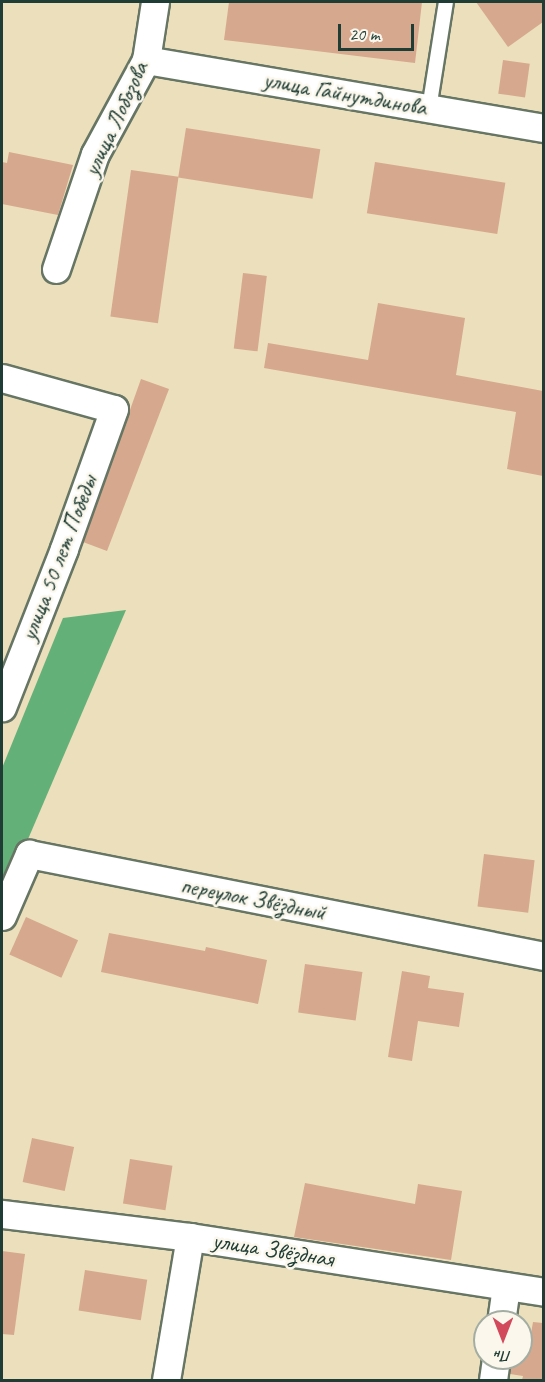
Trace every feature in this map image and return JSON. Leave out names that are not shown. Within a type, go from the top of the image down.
[{"type":"street","name":"улица Лобозова","points":[[56,269],[95,154],[143,66],[155,2]]},
{"type":"street","name":"улица Гайнутдинова","points":[[143,66],[543,128]]},
{"type":"street","name":"улица 50 лет Победы","points":[[2,378],[114,409],[64,549],[2,707]]},
{"type":"street","name":"переулок Звёздный","points":[[2,916],[29,854],[543,956]]},
{"type":"street","name":"улица Звёздная","points":[[2,1214],[190,1237],[543,1292]]},
{"type":"street","points":[[166,1380],[190,1237]]},
{"type":"street","points":[[503,1310],[506,1286]]},
{"type":"lane","points":[[429,109],[446,2]]},
{"type":"green space","points":[[126,610],[2,900],[2,768],[63,618]]},
{"type":"building","points":[[229,2],[422,2],[415,63],[224,40]]},
{"type":"building","points":[[476,2],[543,2],[543,22],[508,47]]},
{"type":"building","points":[[503,60],[530,64],[525,97],[498,94]]},
{"type":"building","points":[[186,128],[320,149],[313,199],[178,177]]},
{"type":"building","points":[[9,152],[73,165],[58,215],[2,204],[2,162],[7,163]]},
{"type":"building","points":[[375,162],[505,183],[497,234],[367,213]]},
{"type":"building","points":[[131,170],[179,177],[158,323],[110,317]]},
{"type":"building","points":[[243,273],[267,276],[258,351],[234,348]]},
{"type":"building","points":[[378,303],[465,318],[456,375],[543,391],[543,476],[507,469],[516,412],[264,368],[268,343],[368,360]]},
{"type":"building","points":[[141,379],[169,389],[107,551],[83,542]]},
{"type":"building","points":[[484,854],[535,860],[528,913],[478,907]]},
{"type":"building","points":[[26,917],[78,940],[61,978],[9,954]]},
{"type":"building","points":[[109,933],[205,951],[206,947],[267,960],[258,1004],[101,972]]},
{"type":"building","points":[[305,964],[362,972],[356,1021],[298,1013]]},
{"type":"building","points":[[402,971],[430,976],[428,988],[464,993],[459,1027],[418,1021],[412,1061],[388,1057]]},
{"type":"building","points":[[32,1138],[74,1147],[65,1191],[23,1182]]},
{"type":"building","points":[[130,1159],[172,1166],[165,1210],[123,1203]]},
{"type":"building","points":[[305,1183],[415,1204],[418,1184],[462,1191],[451,1260],[294,1237]]},
{"type":"building","points":[[2,1251],[25,1254],[14,1335],[2,1334]]},
{"type":"building","points":[[85,1270],[147,1280],[141,1320],[79,1310]]},
{"type":"building","points":[[533,1322],[543,1323],[543,1380],[522,1380],[523,1376],[510,1374],[510,1370],[533,1370]]}]
